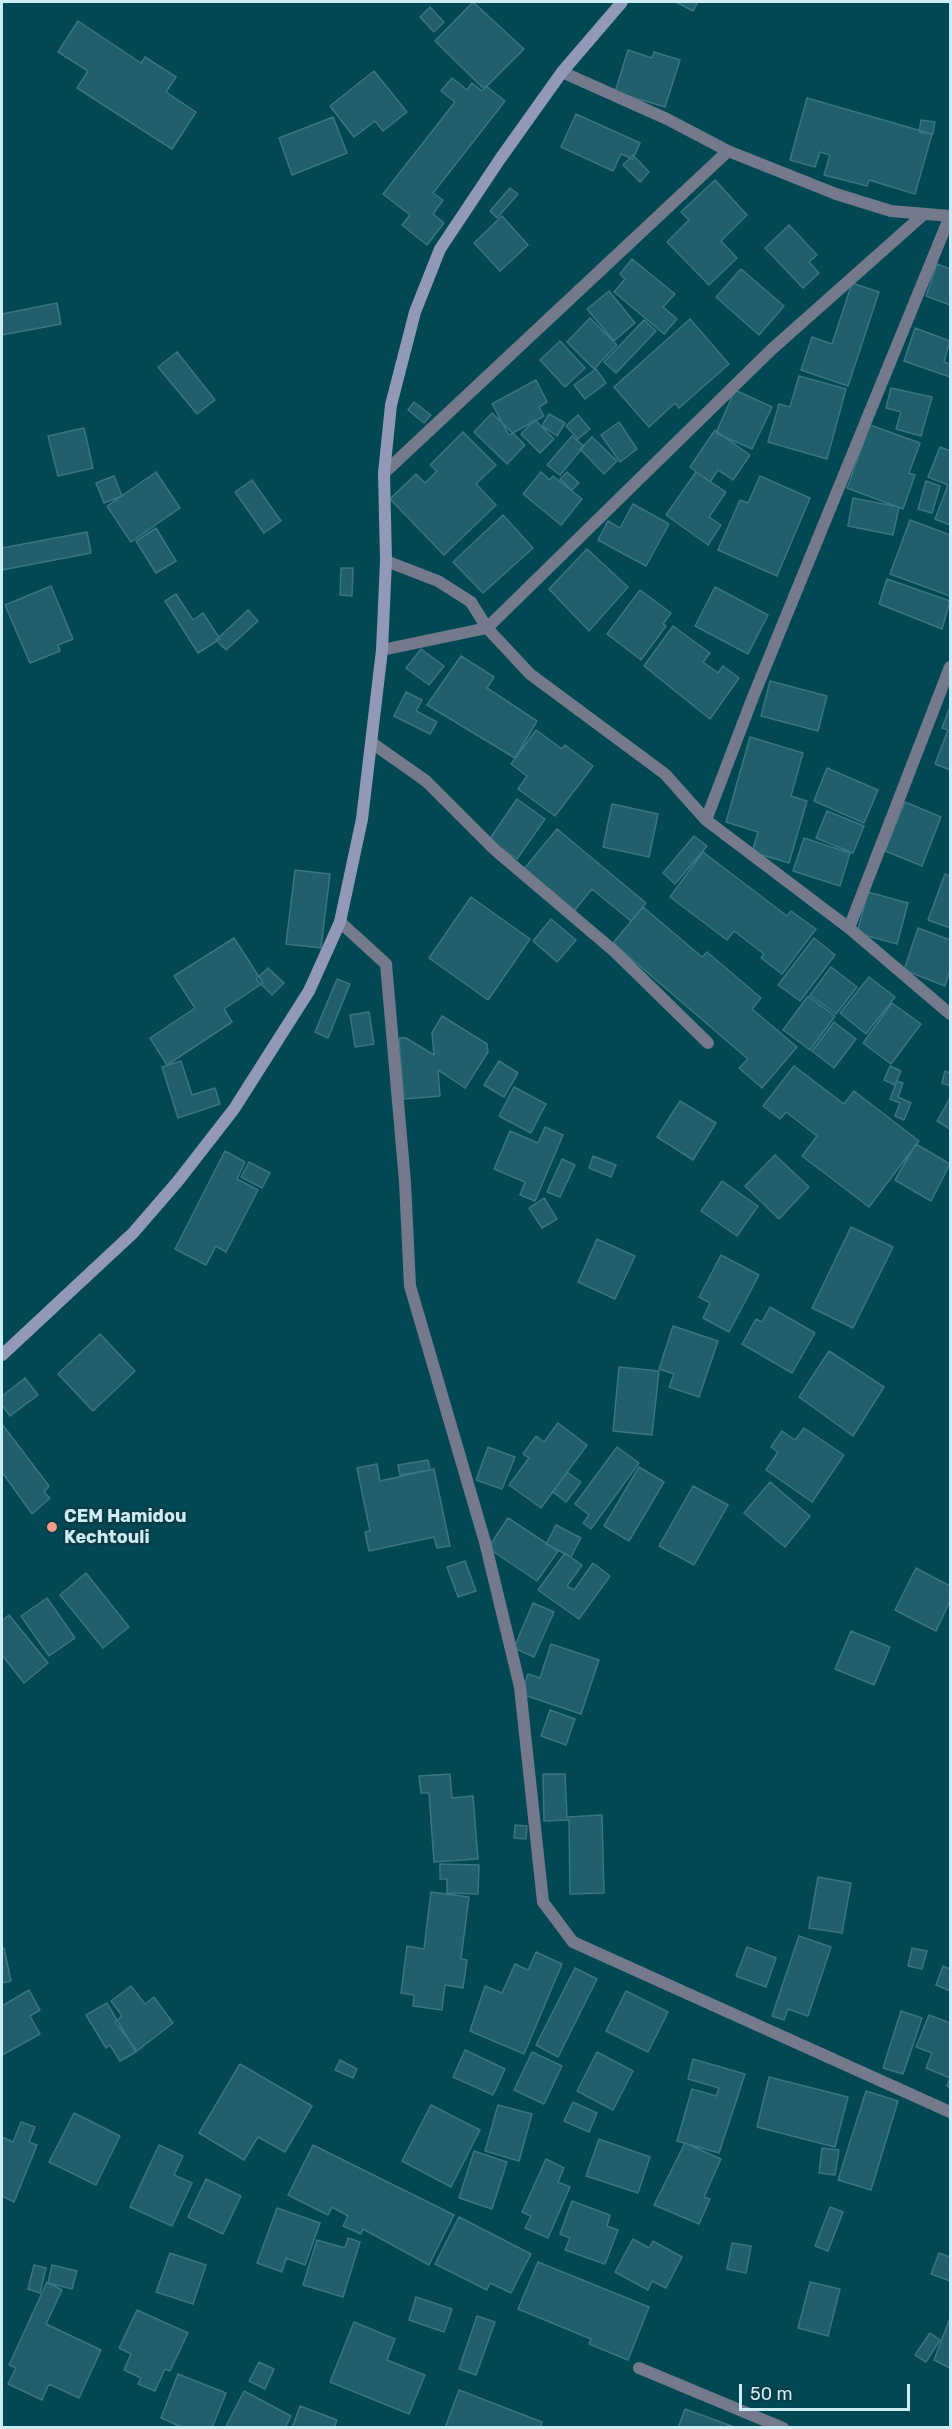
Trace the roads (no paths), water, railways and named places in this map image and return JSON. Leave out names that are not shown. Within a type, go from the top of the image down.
[{"type":"main road","points":[[2,1354],[133,1233],[178,1181],[234,1109],[309,991],[340,922],[362,819],[382,650],[386,561],[384,473],[391,405],[415,312],[440,249],[500,159],[562,72],[622,2]]},
{"type":"street","points":[[562,72],[667,119],[728,151],[836,194],[891,212],[950,216],[757,687],[706,820]]},
{"type":"street","points":[[384,473],[728,151]]},
{"type":"street","points":[[382,650],[487,628],[771,350],[924,214]]},
{"type":"street","points":[[386,561],[438,581],[471,602],[487,628],[530,675],[665,774],[706,820],[849,928],[951,1014]]},
{"type":"street","points":[[849,928],[951,667]]},
{"type":"street","points":[[372,743],[426,781],[495,850],[608,945],[708,1043]]},
{"type":"street","points":[[340,922],[386,964],[405,1182],[410,1286],[484,1542],[520,1687],[543,1902],[573,1942],[951,2112]]},
{"type":"street","points":[[639,2368],[783,2427]]},
{"type":"place","name":"CEM Hamidou Kechtouli","points":[[52,1527]]}]
